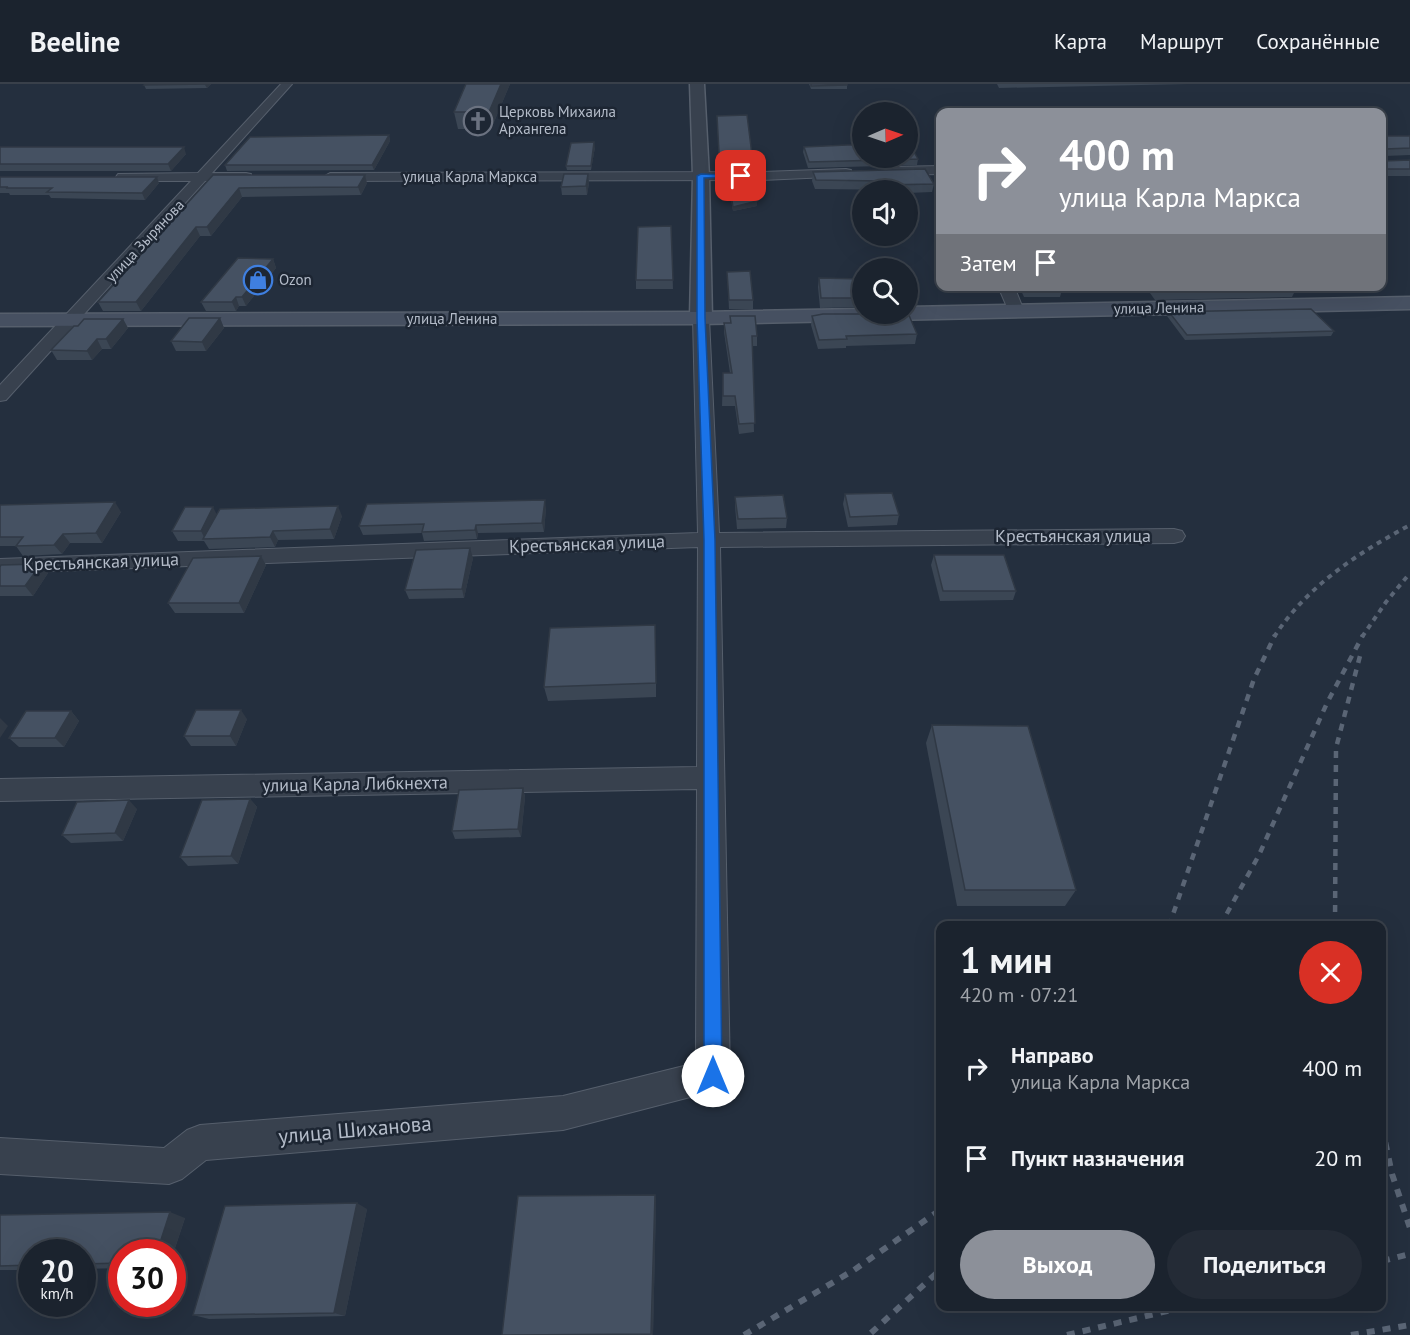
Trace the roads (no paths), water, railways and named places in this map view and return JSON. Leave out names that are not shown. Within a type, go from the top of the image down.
[{"type":"main road","name":"улица Ленина","points":[[918,313],[1410,303]]},
{"type":"main road","name":"улица Ленина","points":[[0,320],[701,318],[852,314]]},
{"type":"street","name":"улица Зырянова","points":[[0,396],[205,177],[287,84]]},
{"type":"street","points":[[697,84],[701,176],[701,318],[710,540],[711,778]]},
{"type":"street","points":[[881,171],[936,170]]},
{"type":"street","name":"улица Карла Маркса","points":[[320,177],[701,176],[860,172]]},
{"type":"street","points":[[114,177],[262,177]]},
{"type":"street","points":[[1008,291],[1016,311]]},
{"type":"street","name":"Крестьянская улица","points":[[0,566],[710,540],[1174,536]]},
{"type":"street","name":"улица Карла Либкнехта","points":[[0,790],[711,778]]},
{"type":"street","name":"улица Шиханова","points":[[0,1156],[169,1166],[200,1143],[563,1113],[713,1076],[711,778]]},
{"type":"railway","points":[[1274,637],[1302,602],[1335,572],[1371,547],[1410,525]]},
{"type":"railway","points":[[1362,637],[1410,573]]},
{"type":"railway","points":[[1223,921],[1259,855],[1327,703],[1363,635]]},
{"type":"railway","points":[[1171,921],[1254,679],[1274,637]]},
{"type":"railway","points":[[1335,921],[1336,748],[1361,652]]},
{"type":"railway","points":[[1386,1146],[1392,1174],[1410,1228]]},
{"type":"railway","points":[[744,1335],[854,1270],[936,1213]]},
{"type":"railway","points":[[1386,1260],[1410,1254]]},
{"type":"railway","points":[[871,1333],[936,1274]]},
{"type":"railway","points":[[1067,1335],[1167,1311]]},
{"type":"railway","points":[[1351,1335],[1410,1325]]},
{"type":"place","name":"Церковь Михаила Архангела","points":[[478,121]]},
{"type":"place","name":"Ozon","points":[[258,280]]}]
